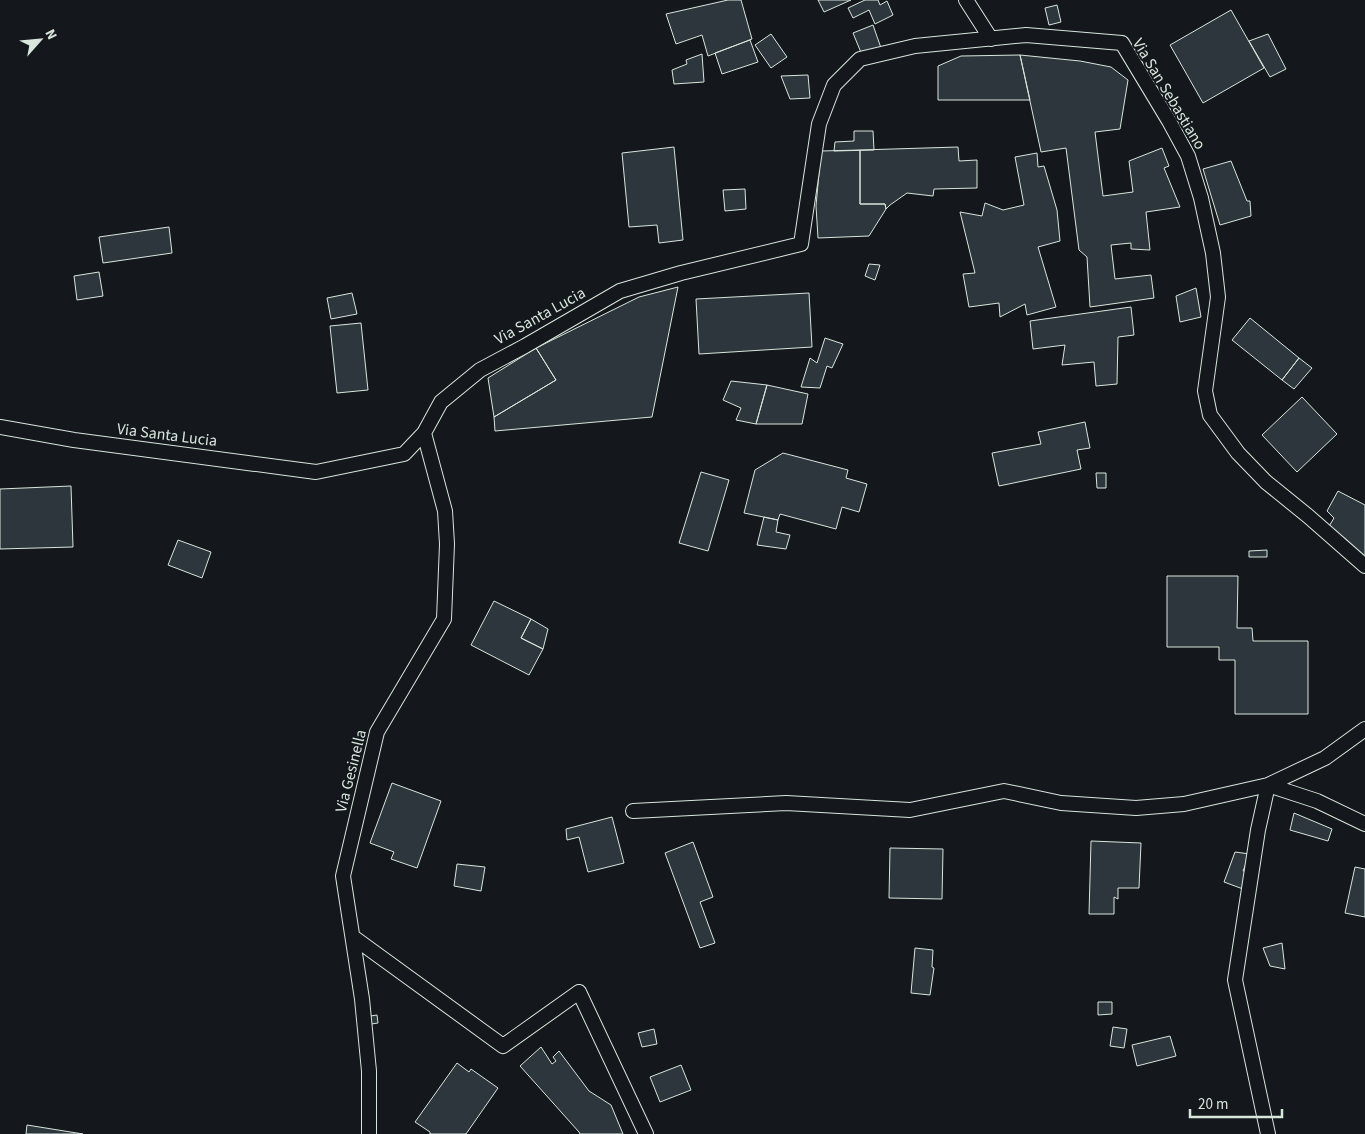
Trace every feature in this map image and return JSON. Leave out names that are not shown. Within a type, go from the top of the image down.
[{"type":"lane","points":[[966,0],[991,38]]},
{"type":"lane","name":"Via San Sebastiano","points":[[991,38],[1026,35],[1122,43],[1188,156],[1201,198],[1212,253],[1218,297],[1205,391],[1210,414],[1238,453],[1266,482],[1365,566]]},
{"type":"lane","name":"Via Santa Lucia","points":[[0,426],[74,440],[316,472],[404,454],[424,433],[441,402],[480,370],[620,291],[682,273],[800,244],[818,124],[834,85],[860,59],[915,46],[991,38]]},
{"type":"lane","name":"Via Gesinella","points":[[368,1134],[369,1070],[362,999],[343,876],[377,732],[444,619],[447,544],[444,511],[424,433]]},
{"type":"lane","points":[[632,811],[786,803],[910,810],[1004,791],[1061,803],[1136,808],[1184,804],[1268,785],[1325,758],[1365,729]]},
{"type":"lane","points":[[1268,785],[1317,802],[1365,824]]},
{"type":"lane","points":[[1268,785],[1258,830],[1236,980],[1268,1134]]},
{"type":"lane","points":[[353,937],[503,1046],[579,992],[646,1134]]},
{"type":"building","points":[[728,0],[741,0],[752,39],[708,56],[702,35],[676,44],[666,14]]},
{"type":"building","points":[[818,0],[851,0],[824,12]]},
{"type":"building","points":[[865,0],[878,0],[880,5],[887,1],[893,15],[875,24],[869,10],[853,18],[848,8]]},
{"type":"building","points":[[1057,5],[1061,22],[1049,25],[1045,8]]},
{"type":"building","points":[[1231,10],[1264,68],[1203,103],[1170,45]]},
{"type":"building","points":[[873,25],[881,48],[862,55],[853,33]]},
{"type":"building","points":[[771,34],[787,57],[771,68],[755,45]]},
{"type":"building","points":[[1268,34],[1286,69],[1270,77],[1249,41]]},
{"type":"building","points":[[750,40],[758,62],[722,74],[715,53]]},
{"type":"building","points":[[702,54],[704,82],[674,84],[672,70],[687,64],[686,60]]},
{"type":"building","points":[[1020,55],[1030,100],[938,100],[938,66],[961,56]]},
{"type":"building","points":[[1020,55],[1080,61],[1111,67],[1128,80],[1120,129],[1095,132],[1103,196],[1133,192],[1129,161],[1162,148],[1169,166],[1164,168],[1180,207],[1146,212],[1150,250],[1131,249],[1131,243],[1111,245],[1115,279],[1151,275],[1154,298],[1090,307],[1087,257],[1079,250],[1066,148],[1041,152]]},
{"type":"building","points":[[808,75],[810,98],[790,99],[781,76]]},
{"type":"building","points":[[854,131],[873,131],[874,150],[834,151],[835,142],[854,141]]},
{"type":"building","points":[[674,147],[683,240],[659,243],[657,225],[629,227],[622,153]]},
{"type":"building","points":[[958,147],[959,161],[977,160],[977,188],[934,189],[933,196],[907,193],[886,209],[885,204],[860,204],[860,150]]},
{"type":"building","points":[[860,150],[860,204],[885,204],[886,209],[869,236],[818,238],[816,206],[821,151]]},
{"type":"building","points":[[1037,153],[1038,167],[1044,166],[1057,210],[1060,241],[1038,247],[1056,307],[1027,315],[1025,304],[1000,317],[999,303],[969,307],[963,274],[975,273],[960,212],[982,216],[985,203],[1003,210],[1024,205],[1015,157]]},
{"type":"building","points":[[1231,161],[1247,201],[1250,201],[1251,216],[1220,225],[1203,169]]},
{"type":"building","points":[[745,189],[746,209],[725,211],[723,190]]},
{"type":"building","points":[[169,227],[172,253],[103,263],[99,237]]},
{"type":"building","points":[[869,264],[880,265],[875,280],[865,276]]},
{"type":"building","points":[[99,272],[103,296],[77,300],[74,276]]},
{"type":"building","points":[[678,287],[652,417],[495,431],[494,417],[556,380],[536,348],[639,297]]},
{"type":"building","points":[[1196,288],[1201,317],[1180,322],[1176,296]]},
{"type":"building","points":[[352,293],[357,314],[331,319],[327,298]]},
{"type":"building","points":[[809,293],[812,347],[699,354],[696,299]]},
{"type":"building","points":[[1131,307],[1134,335],[1118,337],[1117,384],[1096,386],[1094,362],[1062,365],[1065,345],[1033,349],[1030,321]]},
{"type":"building","points":[[1250,318],[1299,358],[1282,380],[1232,340]]},
{"type":"building","points":[[361,323],[368,390],[337,393],[330,326]]},
{"type":"building","points":[[825,338],[843,344],[832,368],[827,366],[820,388],[801,387],[810,358],[817,363]]},
{"type":"building","points":[[536,348],[556,380],[494,417],[488,378]]},
{"type":"building","points":[[1299,358],[1312,368],[1294,389],[1282,380]]},
{"type":"building","points":[[731,381],[767,385],[756,424],[736,420],[741,408],[723,400]]},
{"type":"building","points":[[767,385],[808,394],[802,424],[756,424]]},
{"type":"building","points":[[1302,397],[1337,434],[1297,472],[1262,435]]},
{"type":"building","points":[[1085,422],[1090,448],[1077,450],[1081,469],[999,486],[992,453],[1041,444],[1038,432]]},
{"type":"building","points":[[783,453],[848,470],[846,478],[867,484],[859,512],[842,507],[836,529],[780,514],[778,520],[744,513],[755,470]]},
{"type":"building","points":[[701,472],[729,480],[708,551],[679,543]]},
{"type":"building","points":[[1096,473],[1106,473],[1106,488],[1097,488]]},
{"type":"building","points":[[71,486],[73,547],[0,549],[0,489]]},
{"type":"building","points":[[1338,491],[1365,505],[1365,559],[1347,540],[1328,528],[1334,518],[1327,511]]},
{"type":"building","points":[[764,517],[778,520],[776,532],[790,535],[786,549],[757,545]]},
{"type":"building","points":[[178,540],[211,552],[202,578],[168,565]]},
{"type":"building","points":[[1267,550],[1267,557],[1249,557],[1249,551]]},
{"type":"building","points":[[1167,576],[1238,576],[1237,628],[1252,628],[1253,641],[1308,641],[1308,714],[1235,714],[1235,660],[1219,660],[1219,647],[1167,647]]},
{"type":"building","points":[[494,601],[531,619],[521,638],[543,649],[529,675],[471,645]]},
{"type":"building","points":[[531,619],[548,629],[543,649],[521,638]]},
{"type":"building","points":[[392,783],[441,801],[417,868],[391,859],[394,852],[370,843]]},
{"type":"building","points":[[1294,813],[1332,829],[1328,841],[1290,830]]},
{"type":"building","points":[[612,817],[624,863],[588,872],[579,837],[567,840],[566,829]]},
{"type":"building","points":[[1091,841],[1141,843],[1139,888],[1118,888],[1118,899],[1114,897],[1114,914],[1089,914]]},
{"type":"building","points":[[693,842],[713,897],[700,902],[715,943],[700,948],[665,853]]},
{"type":"building","points":[[890,848],[943,849],[942,899],[889,898]]},
{"type":"building","points":[[1235,852],[1250,854],[1243,871],[1249,871],[1243,889],[1224,882]]},
{"type":"building","points":[[457,864],[485,867],[481,891],[454,886]]},
{"type":"building","points":[[1355,867],[1365,869],[1365,917],[1345,913]]},
{"type":"building","points":[[1282,943],[1285,969],[1270,966],[1263,948]]},
{"type":"building","points":[[915,948],[933,950],[932,967],[934,968],[930,995],[911,993]]},
{"type":"building","points":[[1098,1002],[1112,1002],[1112,1014],[1098,1015]]},
{"type":"building","points":[[377,1015],[378,1023],[365,1025],[364,1017]]},
{"type":"building","points":[[1113,1027],[1127,1029],[1124,1048],[1110,1046]]},
{"type":"building","points":[[654,1029],[657,1044],[642,1047],[638,1033]]},
{"type":"building","points":[[1170,1036],[1176,1056],[1137,1066],[1132,1045]]},
{"type":"building","points":[[541,1047],[552,1064],[556,1061],[553,1057],[559,1051],[589,1091],[611,1105],[623,1134],[580,1134],[520,1066]]},
{"type":"building","points":[[457,1063],[469,1072],[471,1069],[498,1088],[466,1134],[430,1134],[430,1132],[415,1122]]},
{"type":"building","points":[[681,1065],[691,1090],[660,1102],[650,1077]]},
{"type":"building","points":[[27,1125],[83,1134],[26,1134]]}]
